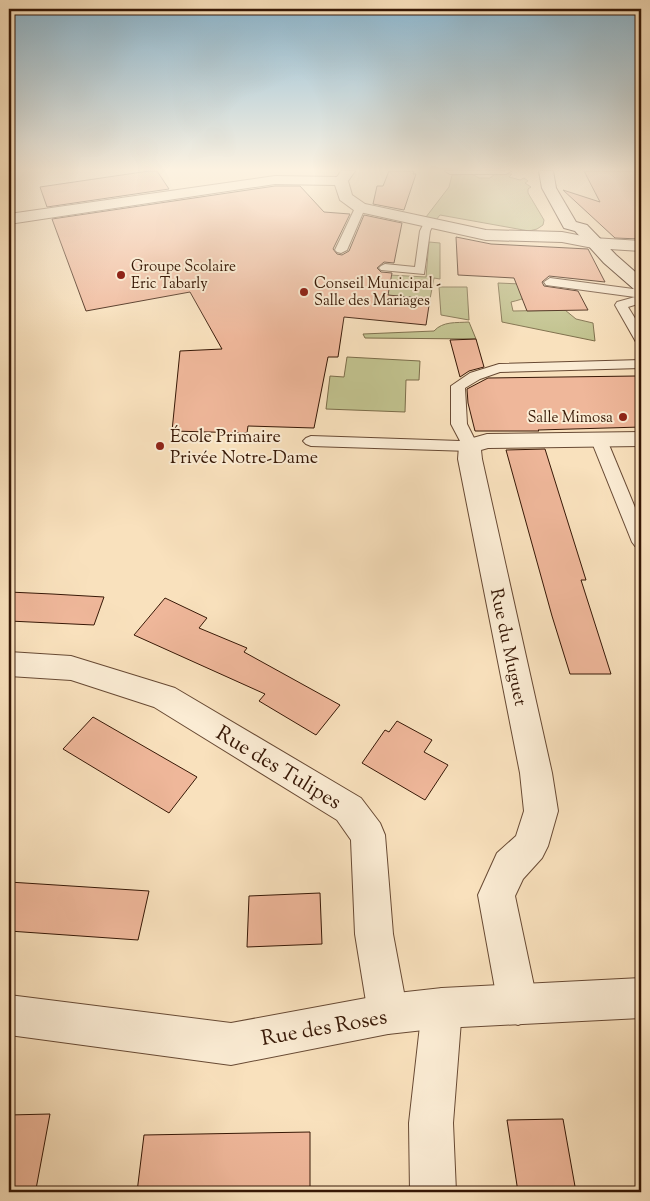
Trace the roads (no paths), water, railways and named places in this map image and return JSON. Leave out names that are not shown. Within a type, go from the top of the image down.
[{"type":"street","points":[[448,227],[486,235],[562,237],[593,243],[641,246]]},
{"type":"street","points":[[578,227],[581,228],[593,243],[641,286]]},
{"type":"street","points":[[470,446],[487,441],[641,438]]},
{"type":"street","name":"Rue du Muguet","points":[[470,446],[470,459],[536,773],[541,811],[530,846],[510,866],[496,895],[518,1005]]},
{"type":"street","name":"Rue des Tulipes","points":[[9,664],[71,668],[164,697],[349,809],[368,835],[374,934],[388,1014]]},
{"type":"street","name":"Rue des Roses","points":[[9,1015],[231,1044],[388,1014],[442,1008],[641,998]]},
{"type":"street","points":[[433,1192],[431,1174],[433,1083],[442,1008]]},
{"type":"lane","points":[[342,250],[352,227]]},
{"type":"lane","points":[[385,268],[420,270],[427,227]]},
{"type":"lane","points":[[550,282],[641,294]]},
{"type":"lane","points":[[641,299],[622,305],[641,339]]},
{"type":"lane","points":[[311,441],[470,446],[459,424],[458,386],[474,376],[499,368],[641,364]]},
{"type":"lane","points":[[599,440],[641,542]]},
{"type":"place","name":"Groupe Scolaire Eric Tabarly","points":[[121,275]]},
{"type":"place","name":"Conseil Municipal - Salle des Mariages","points":[[304,292]]},
{"type":"place","name":"Salle Mimosa","points":[[623,417]]},
{"type":"place","name":"École Primaire Privée Notre-Dame","points":[[160,446]]}]
